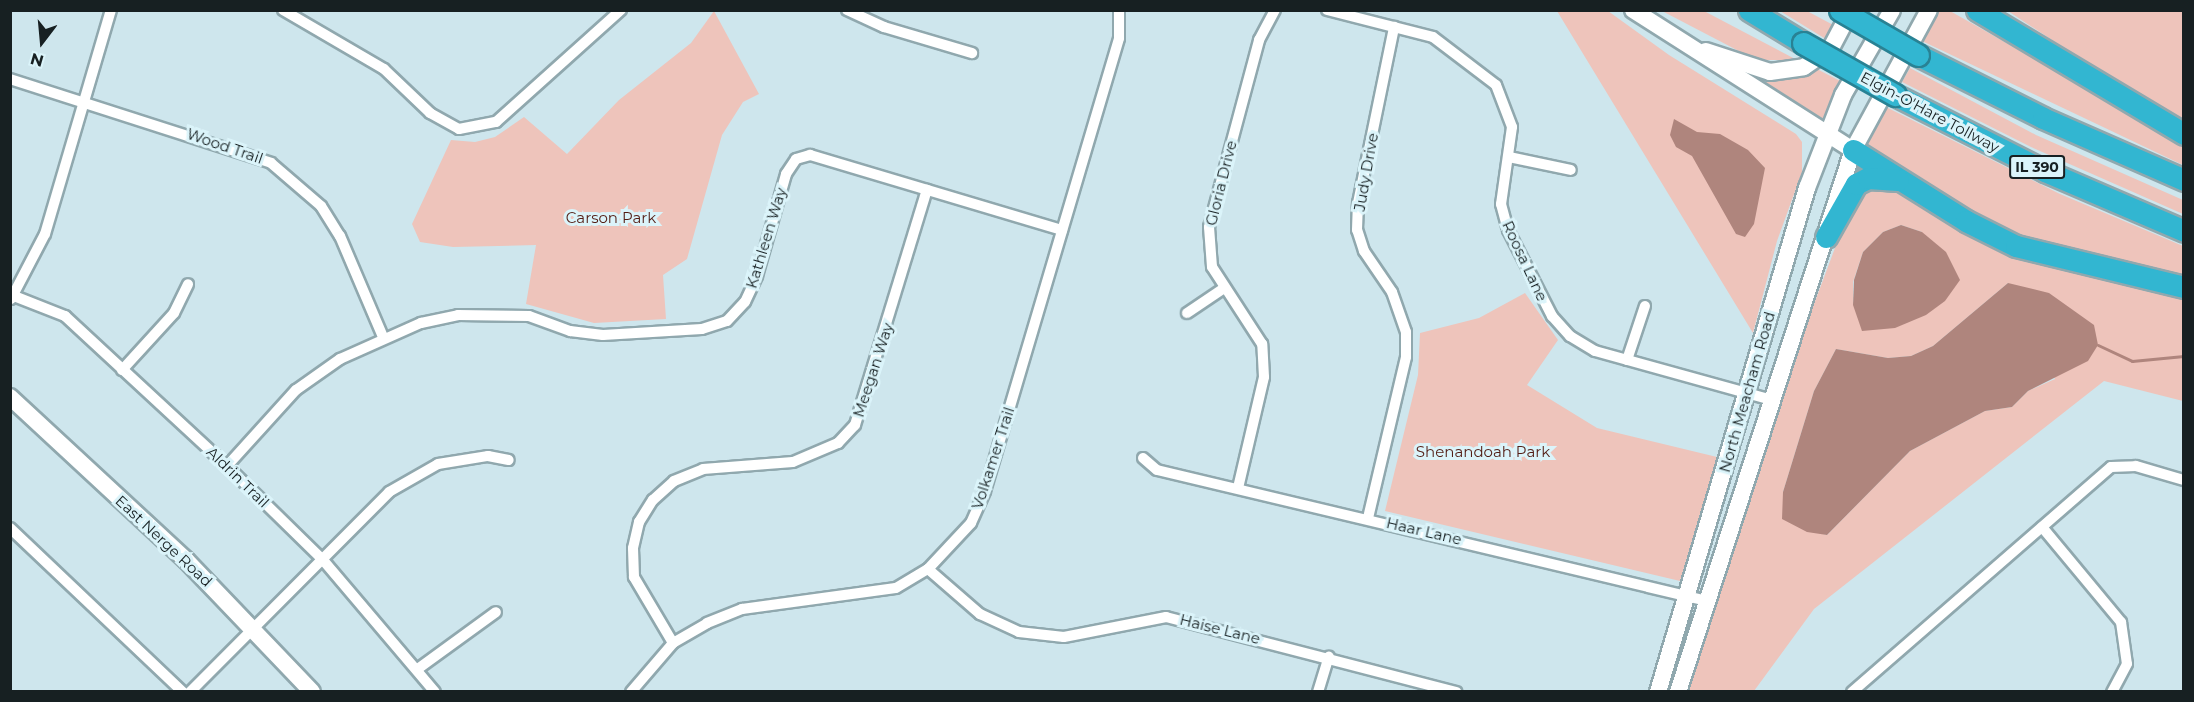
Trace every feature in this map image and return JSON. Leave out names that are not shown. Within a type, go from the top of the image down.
[{"type":"highway","name":"Elgin-O'Hare Tollway","points":[[1749,10],[1803,44],[1894,95],[2045,171],[2184,231]]},
{"type":"highway","points":[[1840,10],[1918,55],[2043,118],[2184,180]]},
{"type":"highway","points":[[1977,10],[2184,134]]},
{"type":"highway","points":[[1989,10],[2006,28]]},
{"type":"highway","points":[[1853,150],[1902,181],[2016,246],[2184,287]]},
{"type":"highway","points":[[1826,237],[1856,184],[1868,178],[1902,181]]},
{"type":"main road","points":[[1633,10],[1853,150]]},
{"type":"main road","points":[[1680,42],[1751,67],[1790,71],[1819,60],[1831,48],[1851,10]]},
{"type":"main road","name":"North Meacham Road","points":[[1658,692],[1826,134],[1843,95],[1892,10]]},
{"type":"main road","name":"North Meacham Road","points":[[1678,692],[1853,150],[1871,111],[1929,10]]},
{"type":"main road","name":"East Nerge Road","points":[[10,397],[255,628],[312,692]]},
{"type":"street","points":[[12,298],[45,234],[111,10]]},
{"type":"street","points":[[283,10],[384,69],[430,113],[459,129],[496,122],[621,10]]},
{"type":"street","points":[[847,10],[884,27],[972,53]]},
{"type":"street","name":"Volkamer Trail","points":[[631,692],[673,643],[742,609],[896,588],[928,569],[955,545],[985,491],[1119,38],[1119,10]]},
{"type":"street","name":"Gloria Drive","points":[[1238,488],[1264,377],[1262,344],[1212,267],[1209,227],[1259,40],[1275,10]]},
{"type":"street","name":"Roosa Lane","points":[[1327,10],[1433,37],[1496,85],[1512,127],[1503,213],[1552,316],[1570,336],[1595,351],[1746,395],[1772,400]]},
{"type":"street","name":"Judy Drive","points":[[1368,518],[1406,357],[1406,332],[1392,292],[1364,251],[1358,230],[1358,203],[1394,27]]},
{"type":"street","name":"Wood Trail","points":[[10,79],[247,151],[301,185],[340,236],[383,337]]},
{"type":"street","name":"Kathleen Way","points":[[227,466],[296,390],[339,359],[383,337],[448,317],[493,314],[529,316],[570,331],[603,335],[702,329],[727,321],[745,303],[786,174],[796,159],[810,155],[1062,230]]},
{"type":"street","points":[[1509,157],[1571,170]]},
{"type":"street","name":"Meegan Way","points":[[673,643],[634,577],[633,548],[639,522],[652,500],[674,481],[703,469],[793,462],[838,443],[855,425],[927,190]]},
{"type":"street","points":[[122,369],[174,313],[188,284]]},
{"type":"street","points":[[1187,313],[1224,288]]},
{"type":"street","name":"Aldrin Trail","points":[[12,298],[65,316],[227,466],[323,560],[419,668],[435,692]]},
{"type":"street","points":[[1627,360],[1645,306]]},
{"type":"street","points":[[190,692],[389,492],[438,464],[488,456],[509,460]]},
{"type":"street","name":"Haar Lane","points":[[1143,458],[1157,470],[1368,518],[1707,601]]},
{"type":"street","points":[[1852,692],[2111,467],[2136,466],[2184,480]]},
{"type":"street","points":[[2042,527],[2121,622],[2127,664],[2112,692]]},
{"type":"street","points":[[10,528],[183,692]]},
{"type":"street","name":"Haise Lane","points":[[928,569],[980,614],[1019,632],[1064,637],[1166,617],[1329,657],[1456,692]]},
{"type":"street","points":[[419,668],[496,612]]},
{"type":"street","points":[[1318,692],[1329,657]]},
{"type":"green space","name":"Carson Park","points":[[714,11],[759,94],[743,102],[722,135],[687,259],[663,275],[666,319],[594,323],[526,304],[536,245],[453,247],[420,242],[412,224],[451,140],[475,142],[495,137],[524,117],[567,154],[619,100],[691,43]]},
{"type":"green space","points":[[1557,11],[1608,11],[1669,55],[1796,134],[1802,142],[1802,172],[1777,241],[1753,333]]},
{"type":"green space","points":[[1662,11],[1704,11],[1797,60],[1756,60]]},
{"type":"green space","points":[[1780,11],[1807,11],[1837,27],[1829,41]]},
{"type":"green space","points":[[1937,11],[1950,11],[2183,143],[2183,165],[1920,40]]},
{"type":"green space","points":[[2008,11],[2183,11],[2183,120],[2070,52]]},
{"type":"green space","points":[[1815,68],[1842,82],[1823,119],[1765,82]]},
{"type":"green space","points":[[1910,68],[2036,135],[2183,200],[2183,214],[2031,147],[1902,82]]},
{"type":"green space","points":[[1884,106],[2060,194],[2183,246],[2183,278],[2052,249],[1995,227],[1865,147]]},
{"type":"green space","points":[[1873,186],[1895,188],[2026,259],[2183,296],[2183,401],[2104,381],[1814,609],[1754,691],[1687,692],[1799,344],[1850,208]],"holes":[[[1901,225],[1922,232],[1853,305],[1853,282],[1863,252],[1883,232]],[[2008,283],[2055,379],[2028,391],[2012,407],[1985,411],[1910,451],[1827,535],[1797,526],[1783,492],[1814,391],[1836,349],[1888,358],[1911,356],[1933,346]]]},
{"type":"green space","name":"Shenandoah Park","points":[[1525,293],[1558,340],[1527,385],[1597,428],[1717,457],[1680,581],[1385,511],[1418,375],[1420,333],[1479,318]]},
{"type":"shaded area","points":[[1674,119],[1697,132],[1720,134],[1748,150],[1765,168],[1754,224],[1745,237],[1736,234],[1692,156],[1676,147],[1670,135]]},
{"type":"shaded area","points":[[1901,225],[1922,232],[1946,252],[1960,280],[1945,301],[1926,315],[1895,328],[1862,331],[1853,305],[1854,280],[1863,252],[1883,232]]},
{"type":"shaded area","points":[[2008,283],[2049,293],[2094,325],[2098,345],[2088,361],[2028,391],[2012,407],[1985,411],[1910,451],[1827,535],[1807,532],[1782,519],[1783,492],[1814,391],[1836,349],[1888,358],[1911,356],[1933,346]]},
{"type":"waterway","points":[[2098,345],[2132,361],[2184,356]]}]
